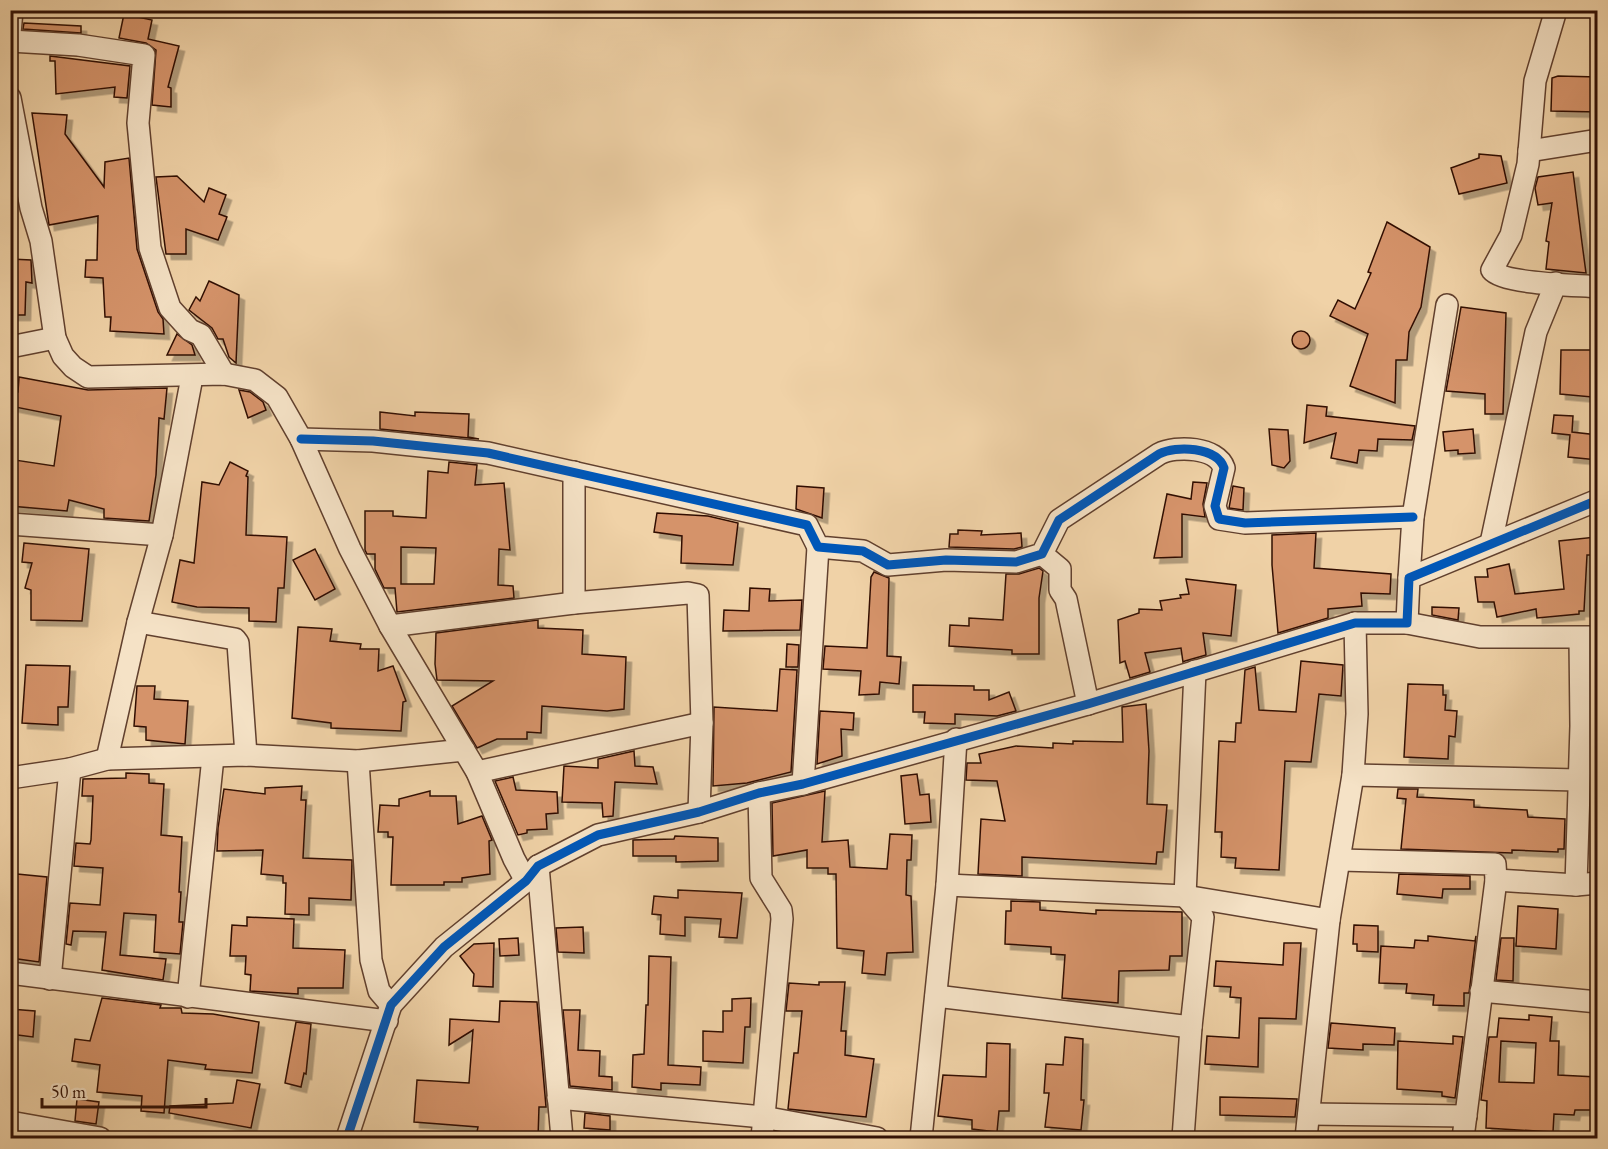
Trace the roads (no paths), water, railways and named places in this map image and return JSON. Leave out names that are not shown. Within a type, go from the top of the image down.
[{"type":"street","points":[[10,34],[12,10]]},
{"type":"street","points":[[1556,10],[1535,81],[1529,151],[1511,235],[1491,270],[1510,278],[1598,287]]},
{"type":"street","points":[[10,41],[87,46],[144,55],[138,123],[150,248],[170,308],[190,330],[201,335],[224,374]]},
{"type":"street","points":[[10,98],[31,208],[41,241],[55,338],[63,356],[73,367],[88,377],[192,377],[224,374],[255,380],[267,387],[286,410],[301,439],[350,549],[390,626],[477,772],[514,859],[532,873],[562,1138]]},
{"type":"street","points":[[1529,151],[1598,140]]},
{"type":"street","points":[[1491,543],[1536,332],[1556,283]]},
{"type":"street","points":[[1407,622],[1413,517],[1447,305]]},
{"type":"street","points":[[10,347],[55,338]]},
{"type":"street","points":[[107,759],[138,622],[162,536],[192,377]]},
{"type":"street","points":[[301,439],[373,441],[488,453],[807,525],[818,547],[803,784]]},
{"type":"street","points":[[818,547],[863,551],[888,566],[946,560],[1016,562],[1042,554],[1053,529],[1066,513],[1159,454],[1171,450],[1210,453],[1223,463],[1224,468],[1215,506],[1219,519],[1245,523],[1413,517]]},
{"type":"street","points":[[574,472],[574,603]]},
{"type":"street","points":[[1409,578],[1598,500]]},
{"type":"street","points":[[10,524],[162,536]]},
{"type":"street","points":[[1042,554],[1060,569],[1060,590],[1066,599],[1088,704]]},
{"type":"street","points":[[390,626],[574,603],[688,593],[699,595],[702,723],[699,812]]},
{"type":"street","points":[[138,622],[235,639],[238,643],[246,755]]},
{"type":"street","points":[[347,1138],[389,1013],[444,947],[532,873],[598,835],[699,812],[759,792],[803,784],[956,739],[1088,704],[1355,623],[1407,622],[1480,636],[1589,638],[1589,726],[1578,780],[1576,885]]},
{"type":"street","points":[[1306,1138],[1329,920],[1353,775],[1357,714],[1355,623]]},
{"type":"street","points":[[1183,1138],[1191,1027],[1203,917],[1185,896],[1195,671]]},
{"type":"street","points":[[477,772],[702,723]]},
{"type":"street","points":[[921,1138],[947,885],[956,739]]},
{"type":"street","points":[[10,778],[70,769],[107,759],[246,755],[358,761],[464,750]]},
{"type":"street","points":[[188,997],[213,757]]},
{"type":"street","points":[[358,761],[371,960],[379,991],[389,1013]]},
{"type":"street","points":[[50,979],[70,769]]},
{"type":"street","points":[[1353,775],[1578,780]]},
{"type":"street","points":[[759,792],[761,878],[781,910],[782,919],[762,1128]]},
{"type":"street","points":[[1340,860],[1495,864],[1496,880],[1463,1138]]},
{"type":"street","points":[[1496,880],[1576,885],[1598,883]]},
{"type":"street","points":[[947,885],[1185,896],[1329,920]]},
{"type":"street","points":[[10,973],[188,997],[389,1013]]},
{"type":"street","points":[[1480,992],[1598,1002]]},
{"type":"street","points":[[936,996],[1191,1027]]},
{"type":"street","points":[[558,1098],[762,1128],[877,1138]]},
{"type":"street","points":[[1309,1114],[1466,1116]]},
{"type":"street","points":[[10,1122],[100,1138]]}]
